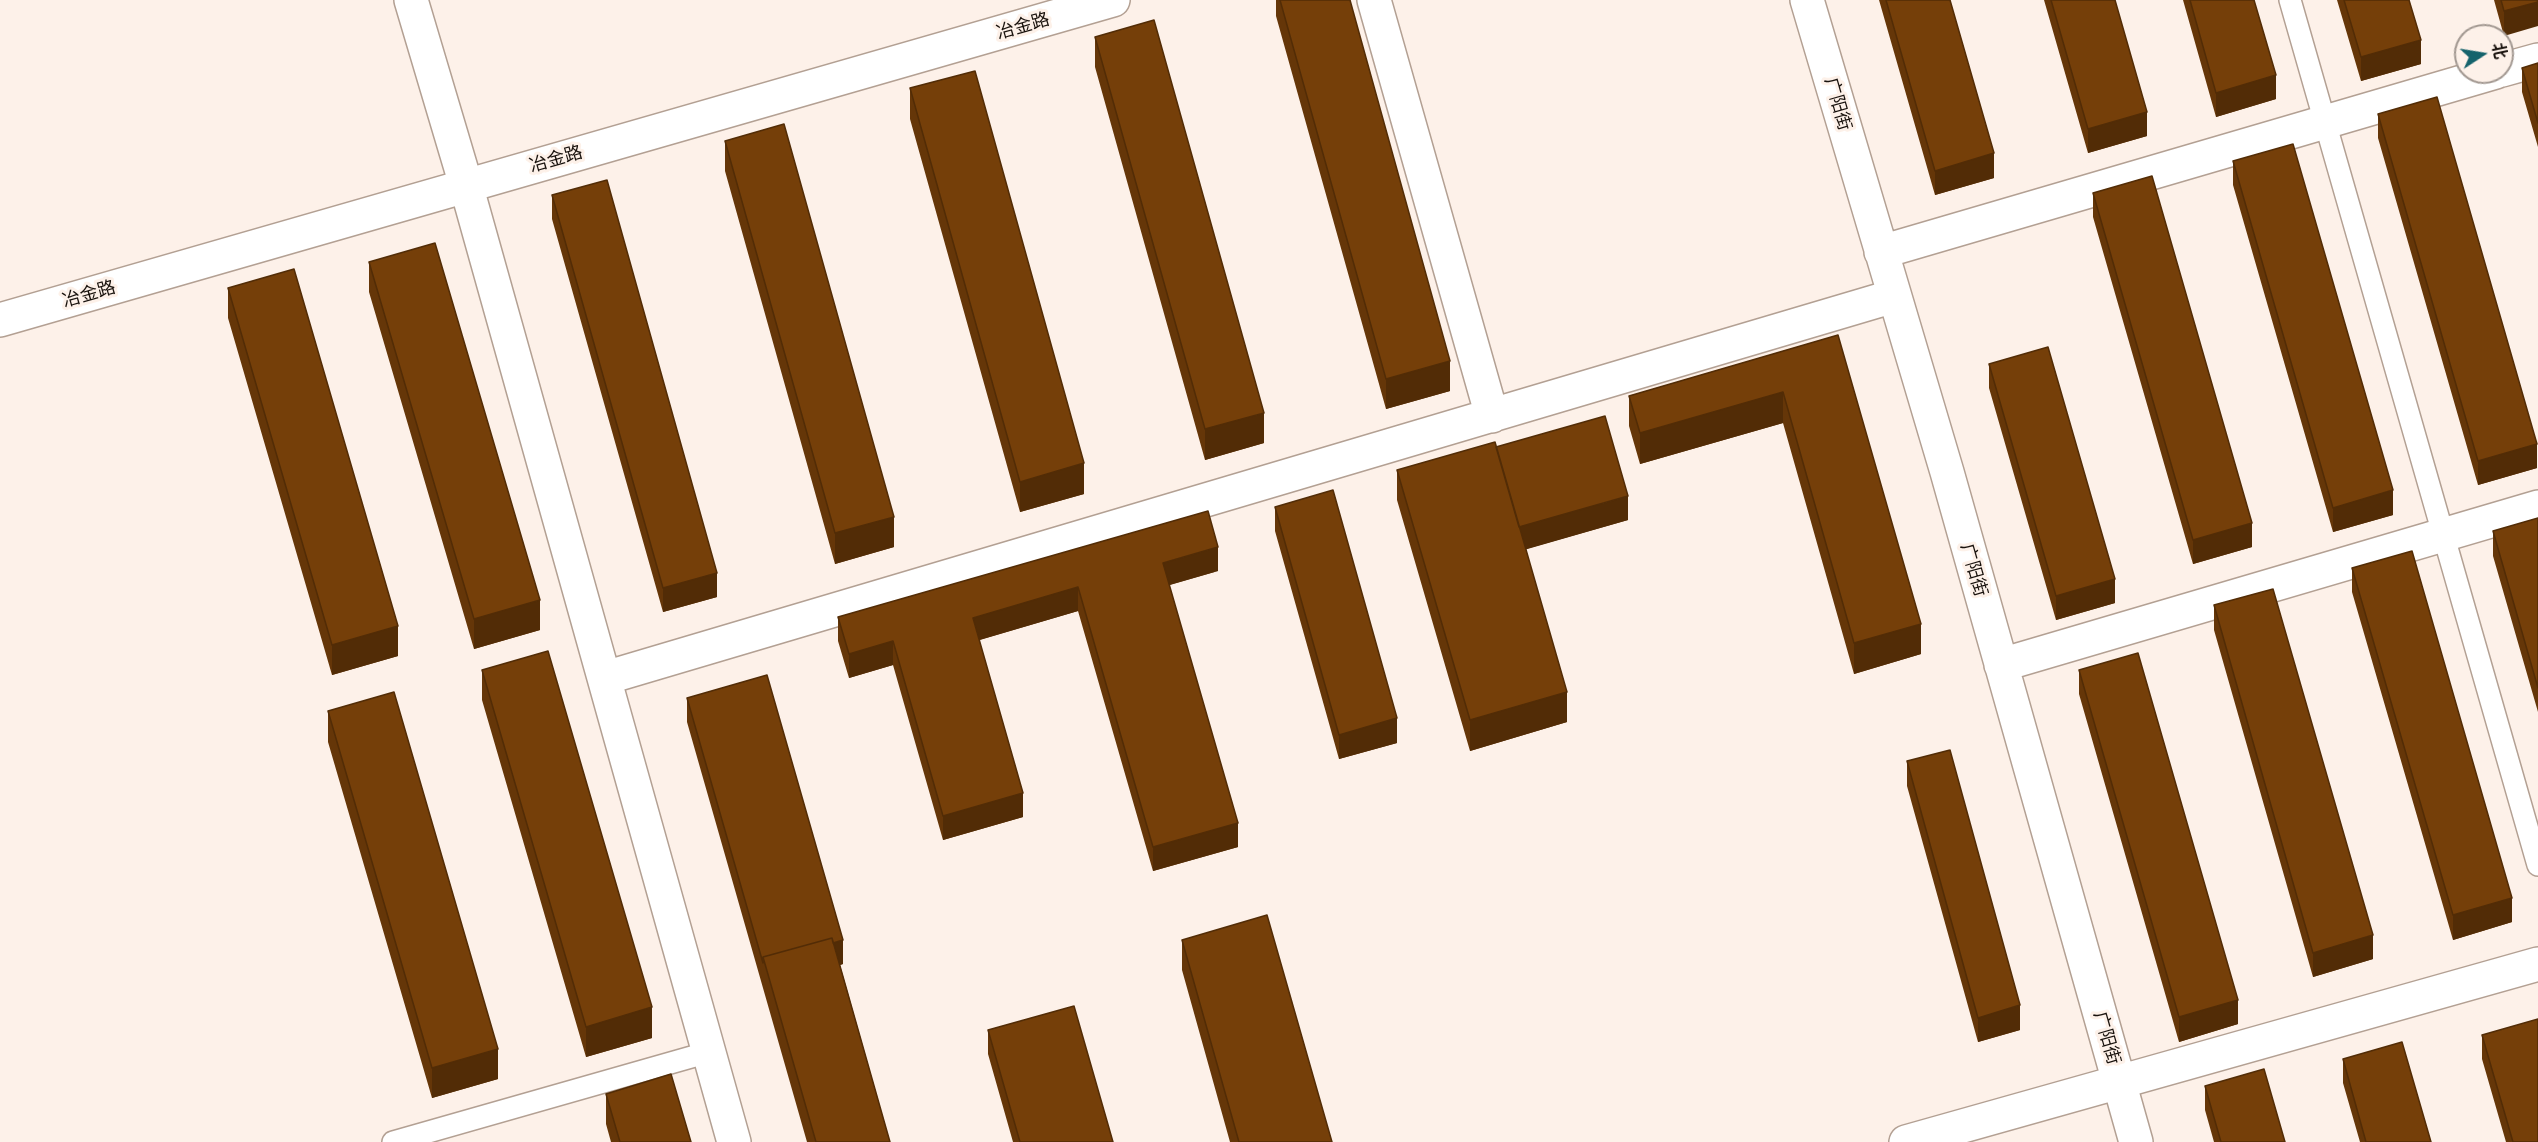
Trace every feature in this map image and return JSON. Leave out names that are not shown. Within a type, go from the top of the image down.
[{"type":"street","points":[[411,0],[466,185],[734,1142]]},
{"type":"street","name":"冶金路","points":[[0,320],[1113,0]]},
{"type":"street","points":[[1374,0],[1492,416]]},
{"type":"street","name":"广阳街","points":[[1807,0],[2001,665],[2136,1142]]},
{"type":"street","points":[[2514,67],[2538,60]]},
{"type":"street","points":[[1881,252],[2455,84]]},
{"type":"street","points":[[604,678],[1894,296]]},
{"type":"street","points":[[2001,665],[2538,507]]},
{"type":"street","points":[[1906,1142],[2538,964]]},
{"type":"lane","points":[[2290,0],[2538,865]]},
{"type":"lane","points":[[393,1142],[709,1052]]},
{"type":"building","points":[[1280,0],[1350,0],[1450,361],[1386,379]]},
{"type":"building","points":[[1886,0],[1950,0],[1994,153],[1935,171]]},
{"type":"building","points":[[2051,0],[2115,0],[2147,112],[2088,129]]},
{"type":"building","points":[[2190,0],[2254,0],[2276,75],[2216,93]]},
{"type":"building","points":[[2344,0],[2409,0],[2421,40],[2361,57]]},
{"type":"building","points":[[2501,0],[2538,0],[2538,2],[2504,11]]},
{"type":"building","points":[[1154,20],[1264,413],[1205,429],[1095,37]]},
{"type":"building","points":[[2538,63],[2538,123],[2522,68]]},
{"type":"building","points":[[975,71],[1084,463],[1020,482],[910,88]]},
{"type":"building","points":[[2437,97],[2537,444],[2478,461],[2378,114]]},
{"type":"building","points":[[784,124],[894,517],[835,533],[725,141]]},
{"type":"building","points":[[2293,144],[2393,490],[2333,508],[2233,161]]},
{"type":"building","points":[[2152,176],[2252,523],[2193,540],[2093,193]]},
{"type":"building","points":[[607,180],[717,573],[663,588],[552,195]]},
{"type":"building","points":[[435,243],[540,600],[474,619],[369,262]]},
{"type":"building","points":[[294,269],[398,626],[332,645],[228,288]]},
{"type":"building","points":[[1838,335],[1921,624],[1854,643],[1783,392],[1640,433],[1629,396]]},
{"type":"building","points":[[2048,347],[2115,579],[2056,596],[1989,364]]},
{"type":"building","points":[[1605,416],[1628,496],[1519,527],[1496,447]]},
{"type":"building","points":[[1495,442],[1567,692],[1470,720],[1397,470]]},
{"type":"building","points":[[1333,490],[1397,718],[1339,735],[1275,507]]},
{"type":"building","points":[[1208,511],[1218,547],[1163,563],[1238,823],[1153,847],[1078,587],[973,618],[1023,793],[943,816],[893,641],[849,654],[838,617]]},
{"type":"building","points":[[2538,518],[2538,688],[2493,531]]},
{"type":"building","points":[[2412,551],[2512,898],[2453,915],[2352,568]]},
{"type":"building","points":[[2273,589],[2373,935],[2313,953],[2214,605]]},
{"type":"building","points":[[548,651],[652,1007],[586,1027],[482,670]]},
{"type":"building","points":[[2138,653],[2238,1000],[2179,1017],[2079,670]]},
{"type":"building","points":[[767,675],[843,940],[833,943],[832,938],[763,957],[763,963],[687,698]]},
{"type":"building","points":[[394,692],[498,1049],[432,1068],[328,711]]},
{"type":"building","points":[[1950,750],[2020,1005],[1978,1018],[1907,761]]},
{"type":"building","points":[[1267,915],[1332,1142],[1239,1142],[1182,940]]},
{"type":"building","points":[[832,938],[890,1142],[816,1142],[763,957]]},
{"type":"building","points":[[1074,1006],[1113,1142],[1020,1142],[988,1030]]},
{"type":"building","points":[[2538,1019],[2538,1142],[2513,1142],[2482,1035]]},
{"type":"building","points":[[2402,1042],[2431,1142],[2366,1142],[2343,1059]]},
{"type":"building","points":[[2264,1069],[2285,1142],[2221,1142],[2205,1086]]},
{"type":"building","points":[[671,1074],[691,1142],[620,1142],[606,1094]]}]
